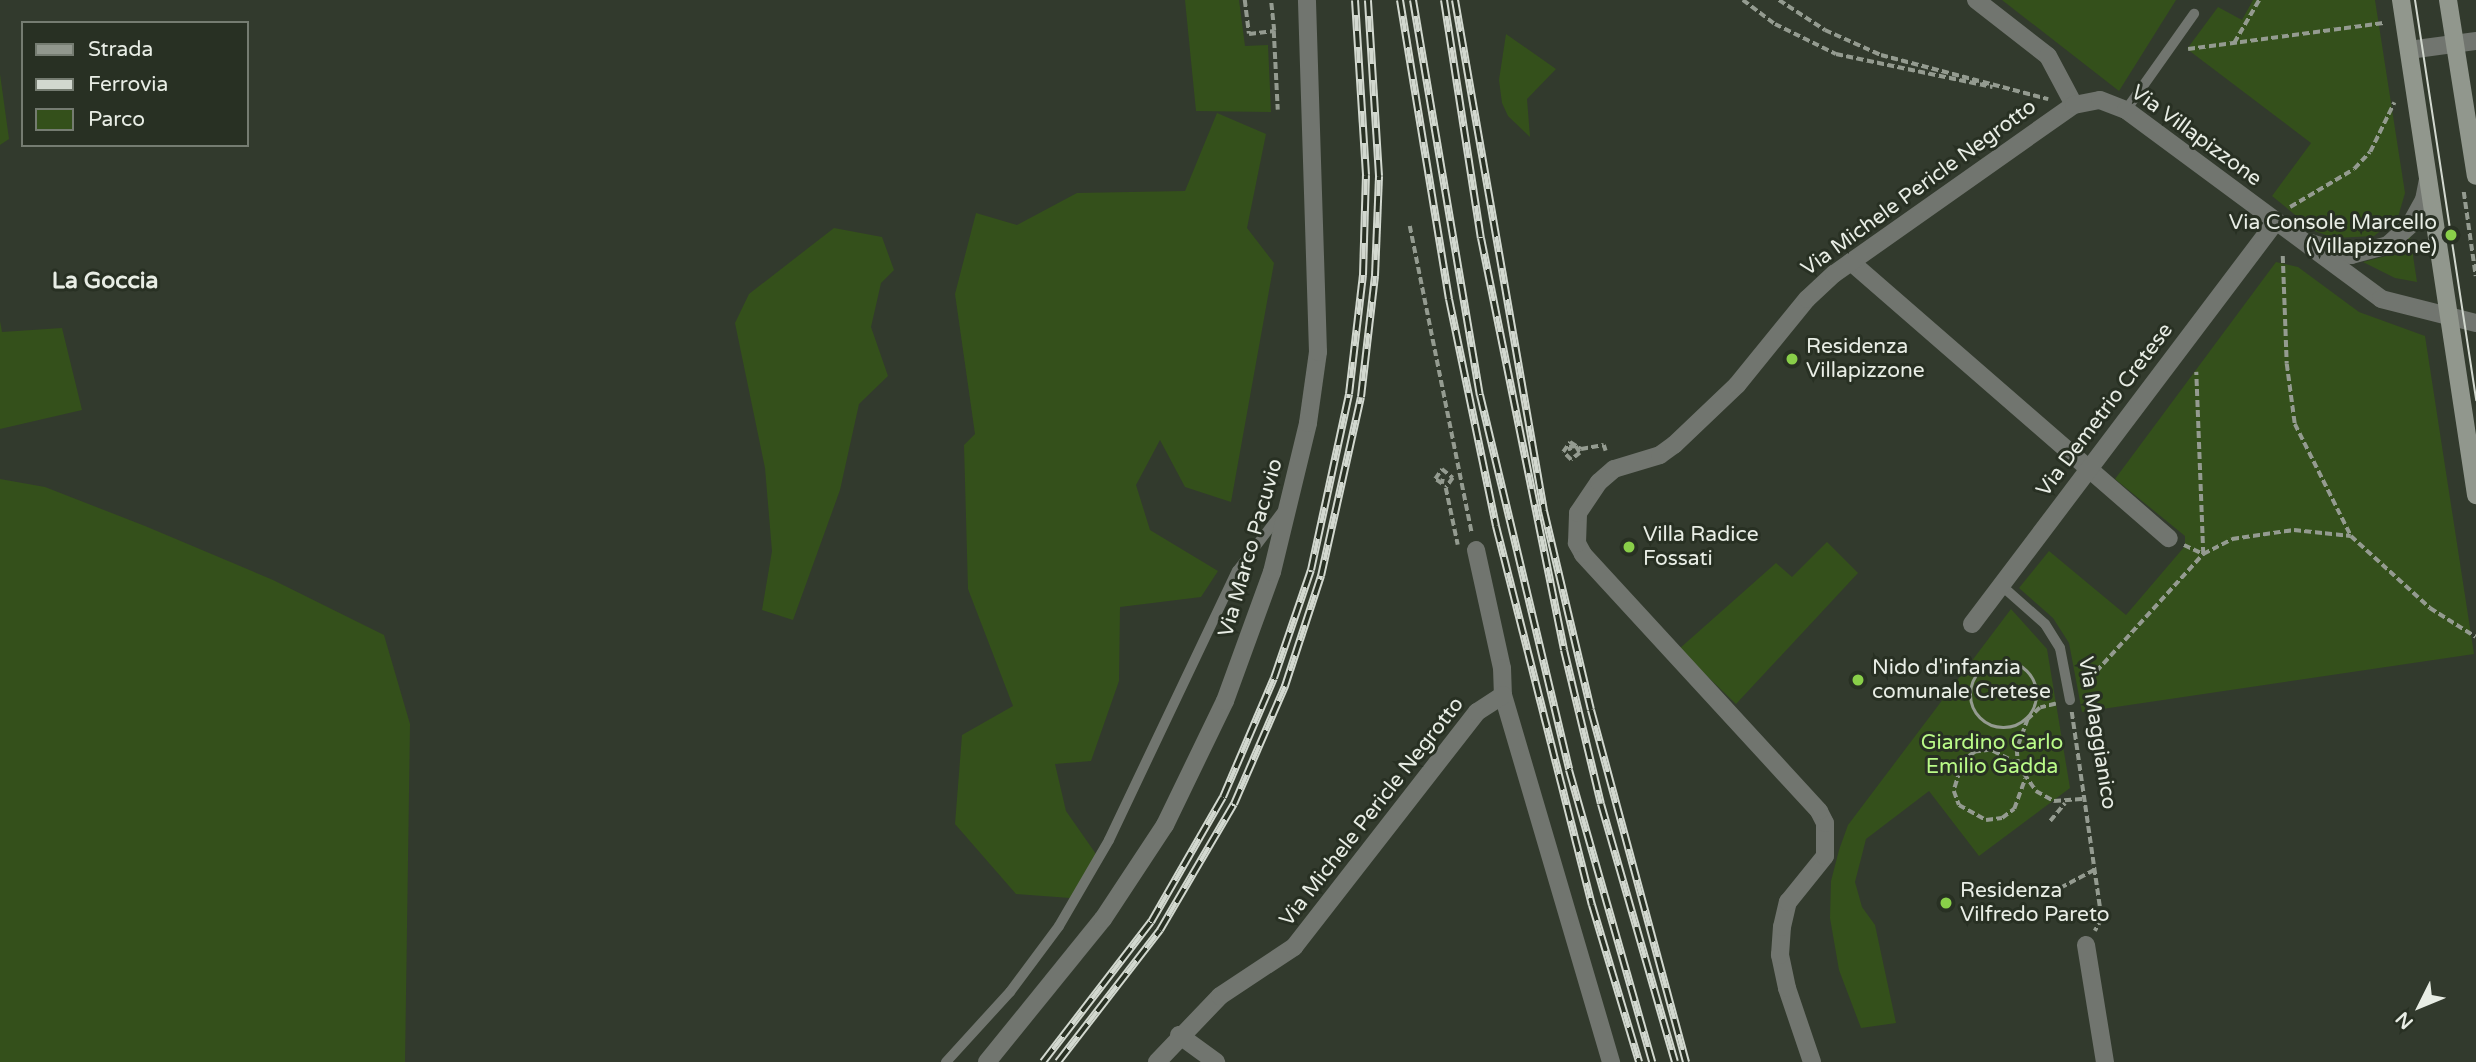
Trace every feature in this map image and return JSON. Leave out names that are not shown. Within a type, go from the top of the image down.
[{"type":"main road","points":[[2402,0],[2446,317],[2476,495]]},
{"type":"main road","points":[[2448,0],[2469,178]]},
{"type":"street","points":[[1976,0],[2048,56],[2074,105]]},
{"type":"street","name":"Via Marco Pacuvio","points":[[987,1062],[1103,919],[1178,802],[1249,642],[1290,500],[1318,352],[1307,6]]},
{"type":"street","points":[[2409,51],[2476,41]]},
{"type":"street","name":"Via Villapizzone","points":[[2074,105],[2100,100],[2126,110],[2280,217],[2381,299],[2476,323]]},
{"type":"street","name":"Via Michele Pericle Negrotto","points":[[1812,1062],[1787,988],[1781,946],[1788,902],[1825,856],[1825,823],[1810,801],[1583,554],[1575,527],[1578,513],[1599,482],[1614,469],[1660,455],[1692,430],[1737,385],[1807,299],[1851,262],[2074,105]]},
{"type":"street","points":[[2280,217],[2329,251],[2372,253],[2404,234],[2424,200],[2428,176]]},
{"type":"street","name":"Via Demetrio Cretese","points":[[1972,624],[2280,217]]},
{"type":"street","points":[[1851,262],[2087,470],[2169,538]]},
{"type":"street","points":[[1476,550],[1502,668],[1503,695],[1611,1062]]},
{"type":"street","name":"Via Michele Pericle Negrotto","points":[[1157,1062],[1179,1035],[1220,996],[1294,947],[1478,712],[1503,695]]},
{"type":"street","points":[[2086,945],[2105,1062]]},
{"type":"street","points":[[1179,1035],[1216,1062]]},
{"type":"lane","points":[[2126,110],[2194,14]]},
{"type":"lane","points":[[946,1062],[1010,992],[1059,926],[1115,828],[1237,571],[1290,500]]},
{"type":"lane","name":"Via Maggianico","points":[[2002,586],[2045,624],[2053,636],[2060,648],[2070,700]]},
{"type":"path","points":[[1245,0],[1249,34],[1274,31]]},
{"type":"path","points":[[1271,0],[1279,110]]},
{"type":"path","points":[[1743,0],[1775,24],[1836,54],[1921,75],[2013,90]]},
{"type":"path","points":[[1779,0],[1825,30],[1881,55],[2074,105]]},
{"type":"path","points":[[2234,43],[2259,0]]},
{"type":"path","points":[[2168,52],[2383,23]]},
{"type":"path","points":[[2280,217],[2354,169],[2370,152],[2394,103]]},
{"type":"path","points":[[2469,178],[2476,276]]},
{"type":"path","points":[[1410,226],[1476,550],[1460,554],[1446,488],[1453,478],[1442,469],[1435,479],[1442,484],[1443,479]]},
{"type":"path","points":[[2283,256],[2287,364],[2295,424],[2351,536],[2430,608],[2476,637]]},
{"type":"path","points":[[1570,451],[1572,446],[1578,449],[1576,460],[1568,459],[1563,447],[1570,442],[1581,449]]},
{"type":"path","points":[[2203,554],[2232,539],[2294,530],[2351,536]]},
{"type":"path","points":[[2070,700],[2040,708],[2028,719],[2001,728],[1981,718],[1972,699],[1981,671],[2008,663],[2033,678],[2037,692],[2028,719],[2017,748],[2018,765],[2025,779],[2036,791],[2065,803],[2085,799]]},
{"type":"path","name":"Via Maggianico","points":[[2070,700],[2102,919],[2086,945]]},
{"type":"path","points":[[2018,765],[1991,750],[1976,752],[1963,761],[1955,775],[1954,791],[1959,805],[1986,820],[2002,818],[2014,809],[2025,779]]},
{"type":"path","name":"Via Maggianico","points":[[2050,821],[2065,803]]},
{"type":"path","points":[[2060,888],[2095,869]]},
{"type":"green space","points":[[1185,0],[1239,0],[1245,46],[1268,45],[1271,112],[1196,111]]},
{"type":"green space","points":[[2002,0],[2176,0],[2119,91]]},
{"type":"green space","points":[[2253,0],[2375,0],[2405,193],[2398,217],[2374,236],[2334,238],[2315,231],[2272,196],[2311,143],[2187,49],[2218,7],[2242,20]]},
{"type":"green space","points":[[1506,34],[1556,69],[1527,99],[1530,137],[1508,116],[1502,103],[1499,80]]},
{"type":"green space","points":[[0,74],[9,139],[0,145]]},
{"type":"green space","points":[[1217,113],[1266,134],[1247,228],[1274,263],[1231,502],[1185,487],[1160,440],[1136,485],[1150,530],[1218,571],[1201,597],[1120,607],[1119,681],[1091,761],[1055,764],[1066,811],[1096,854],[1070,898],[1016,894],[955,824],[962,735],[1013,706],[968,589],[964,445],[975,434],[955,294],[976,213],[1017,225],[1077,193],[1185,191]]},
{"type":"green space","points":[[834,228],[882,237],[894,270],[881,283],[871,327],[888,376],[859,404],[840,490],[793,620],[762,610],[772,551],[765,468],[735,323],[749,294]]},
{"type":"green space","points":[[2410,236],[2417,282],[2395,278],[2363,262],[2386,256]]},
{"type":"green space","points":[[2276,262],[2298,267],[2359,312],[2425,336],[2474,654],[2082,712],[2069,643],[2053,618],[2019,588],[2049,551],[2126,615],[2185,546],[2185,536],[2115,479]]},
{"type":"green space","points":[[0,321],[2,332],[62,328],[82,410],[0,429]]},
{"type":"green space","points":[[0,479],[45,487],[145,526],[273,580],[384,635],[410,724],[405,1062],[0,1062]]},
{"type":"green space","points":[[1827,542],[1858,573],[1736,704],[1679,649],[1776,563],[1792,577]]},
{"type":"green space","name":"Giardino Carlo Emilio Gadda","points":[[2011,609],[2047,649],[2070,788],[1979,856],[1929,791],[1866,839],[1855,882],[1862,907],[1875,925],[1896,1023],[1861,1028],[1839,970],[1830,918],[1831,881],[1839,850],[1848,825]]},
{"type":"tram line","points":[[2415,0],[2476,400]]},
{"type":"railway","points":[[1043,1062],[1151,922],[1223,797],[1274,678],[1311,570],[1349,394],[1363,275],[1366,175],[1355,0]]},
{"type":"railway","points":[[1058,1062],[1160,930],[1234,804],[1285,686],[1321,576],[1361,397],[1375,276],[1379,176],[1368,0]]},
{"type":"railway","points":[[1400,0],[1449,299],[1496,526],[1592,905],[1639,1062]]},
{"type":"railway","points":[[1413,0],[1480,395],[1569,770],[1652,1062]]},
{"type":"railway","points":[[1444,0],[1481,238],[1564,650],[1601,804],[1675,1062]]},
{"type":"railway","points":[[1455,0],[1544,511],[1591,710],[1686,1062]]},
{"type":"place","name":"Via Console Marcello (Villapizzone)","points":[[2451,235]]},
{"type":"place","name":"Residenza Villapizzone","points":[[1792,359]]},
{"type":"place","name":"Villa Radice Fossati","points":[[1629,547]]},
{"type":"place","name":"Nido d'infanzia comunale Cretese","points":[[1858,680]]},
{"type":"place","name":"Residenza Vilfredo Pareto","points":[[1946,903]]},
{"type":"district","name":"La Goccia","points":[[105,281]]}]
